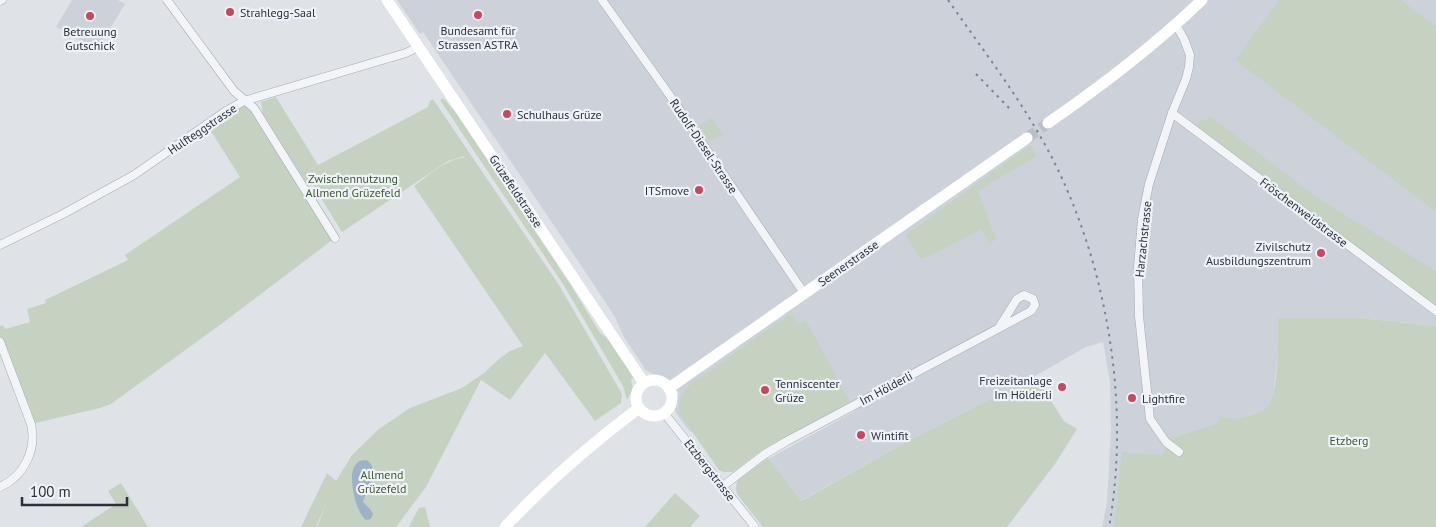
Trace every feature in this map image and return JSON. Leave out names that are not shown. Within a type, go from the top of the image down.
[{"type":"main road","name":"Grüzefeldstrasse","points":[[387,0],[644,383]]},
{"type":"main road","points":[[1048,123],[1105,83],[1176,25],[1202,0]]},
{"type":"main road","name":"Seenerstrasse","points":[[669,388],[1027,138]]},
{"type":"main road","points":[[660,381],[669,388],[672,399],[671,405],[664,413],[654,416],[649,415],[639,408],[636,397],[637,392],[644,383],[660,381]]},
{"type":"main road","points":[[505,527],[590,446],[639,408]]},
{"type":"street","points":[[167,0],[234,91],[254,108],[335,238]]},
{"type":"street","name":"Rudolf-Diesel-Strasse","points":[[602,0],[673,100],[804,294]]},
{"type":"street","name":"Harzachstrasse","points":[[1176,25],[1184,39],[1190,56],[1186,79],[1172,113],[1152,175],[1142,219],[1138,267],[1138,316],[1150,419],[1166,442],[1179,452]]},
{"type":"street","name":"Hulfteggstrasse","points":[[0,245],[134,175],[226,111],[244,101],[406,53],[418,47]]},
{"type":"street","name":"Fröschenweidstrasse","points":[[1172,113],[1436,311]]},
{"type":"street","name":"Im Hölderli","points":[[723,486],[765,454],[787,441],[1000,326],[1032,311],[1033,299],[1024,295],[1017,298],[1000,326]]},
{"type":"street","points":[[0,342],[31,424],[32,433],[32,445],[28,460],[14,478],[0,487]]},
{"type":"street","name":"Etzbergstrasse","points":[[664,413],[755,527]]},
{"type":"shaded area","name":"Betreuung Gutschick","points":[[72,0],[118,0],[125,4],[96,51],[56,27]]},
{"type":"shaded area","points":[[397,0],[1436,0],[1436,326],[1361,318],[1278,318],[1278,352],[1273,397],[1270,405],[1264,411],[1168,439],[1162,455],[1116,515],[1114,527],[1102,527],[1107,502],[1111,432],[1110,382],[1103,342],[1086,347],[1035,376],[906,442],[800,501],[768,459],[855,411],[850,402],[762,450],[733,472],[719,470],[694,433],[689,431],[676,413],[674,405],[679,393],[665,378],[657,377],[646,370],[624,337],[615,317],[576,258],[423,32],[420,34]]},
{"type":"green space","points":[[1279,0],[1401,0],[1436,26],[1436,212],[1235,60]]},
{"type":"green space","points":[[276,97],[318,165],[428,107],[433,99],[559,285],[622,394],[621,403],[595,421],[545,353],[510,400],[481,380],[426,487],[396,527],[317,527],[327,501],[316,527],[301,527],[327,473],[336,481],[352,455],[379,429],[410,408],[462,388],[484,373],[510,351],[523,346],[414,186],[450,161],[465,156],[448,161],[342,232],[313,185],[309,187],[263,114],[261,102]]},
{"type":"green space","points":[[443,98],[460,117],[569,282],[600,333],[610,341],[619,353],[633,378],[631,380],[633,389],[627,400],[623,386],[563,284],[440,100]]},
{"type":"green space","points":[[244,101],[254,108],[335,238],[111,404],[31,424],[0,342],[0,326],[3,325],[5,329],[30,322],[27,309],[46,303],[45,300],[128,260],[125,255],[240,177],[207,125]]},
{"type":"green space","points":[[1210,116],[1318,198],[1436,271],[1436,311],[1199,133],[1197,126],[1202,119],[1206,121]]},
{"type":"green space","points":[[711,118],[723,134],[710,142],[699,126]]},
{"type":"green space","points":[[1030,145],[1037,156],[978,191],[996,239],[990,244],[981,230],[921,259],[905,235]]},
{"type":"green space","name":"Tenniscenter Grüze","points":[[791,313],[798,324],[806,320],[850,402],[762,450],[733,472],[719,470],[679,413],[682,395],[689,385]]},
{"type":"green space","name":"Etzberg","points":[[1278,318],[1361,318],[1436,326],[1436,527],[1114,527],[1122,452],[1162,455],[1168,439],[1216,424],[1221,416],[1231,419],[1240,418],[1264,410],[1268,406],[1272,399],[1276,377]]},
{"type":"green space","points":[[1035,376],[1064,421],[1077,429],[1055,464],[1007,527],[763,527],[737,494],[737,481],[768,458],[801,501],[906,442]]},
{"type":"green space","points":[[121,483],[148,527],[81,527],[116,504],[108,491]]},
{"type":"green space","points":[[675,493],[700,516],[690,527],[645,527]]},
{"type":"green space","points":[[425,507],[430,527],[410,527],[419,508]]},
{"type":"water","points":[[366,460],[373,468],[373,474],[363,502],[373,514],[371,519],[366,520],[356,503],[352,472],[359,461]]},
{"type":"tunnel","points":[[1027,138],[1048,123]]},
{"type":"railway","points":[[948,0],[1001,75],[1038,132],[1069,195],[1086,240],[1099,287],[1109,335],[1115,383],[1117,432],[1115,480],[1109,527]]},
{"type":"railway","points":[[976,74],[1009,108]]},
{"type":"place","name":"Strahlegg-Saal","points":[[230,12]]},
{"type":"place","name":"Bundesamt für Strassen ASTRA","points":[[478,15]]},
{"type":"place","name":"Betreuung Gutschick","points":[[90,16]]},
{"type":"place","name":"Schulhaus Grüze","points":[[507,114]]},
{"type":"place","name":"ITSmove","points":[[699,190]]},
{"type":"place","name":"Zivilschutz Ausbildungszentrum","points":[[1321,253]]},
{"type":"place","name":"Freizeitanlage Im Hölderli","points":[[1062,387]]},
{"type":"place","name":"Tenniscenter Grüze","points":[[765,390]]},
{"type":"place","name":"Lightfire","points":[[1132,398]]},
{"type":"place","name":"Wintifit","points":[[861,435]]},
{"type":"park label","name":"Zwischennutzung Allmend Grüzefeld","points":[[353,185]]},
{"type":"park label","name":"Allmend Grüzefeld","points":[[382,481]]}]
